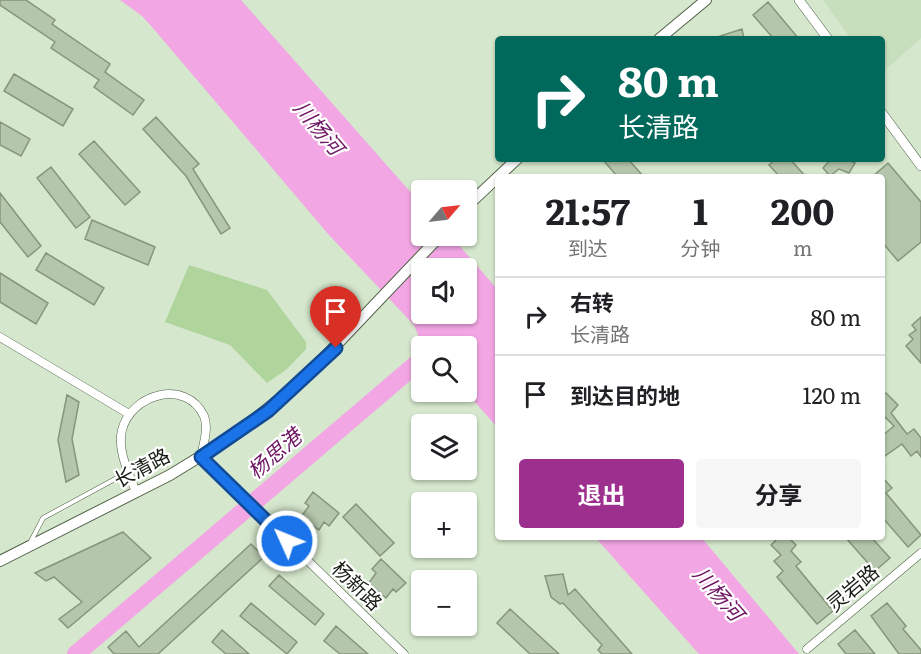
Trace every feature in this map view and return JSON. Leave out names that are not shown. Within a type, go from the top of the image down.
[{"type":"main road","points":[[663,36],[706,0]]},
{"type":"main road","points":[[501,174],[514,162]]},
{"type":"main road","points":[[477,197],[495,180]]},
{"type":"main road","name":"长清路","points":[[0,561],[136,492],[201,457],[232,437],[302,381],[430,246]]},
{"type":"street","points":[[799,0],[826,36]]},
{"type":"street","points":[[885,117],[921,166]]},
{"type":"street","points":[[0,337],[129,414]]},
{"type":"street","points":[[136,492],[121,446],[122,430],[129,414],[139,403],[154,396],[170,394],[183,397],[195,405],[204,417],[206,431],[201,457]]},
{"type":"street","name":"杨新路","points":[[201,457],[404,654]]},
{"type":"street","name":"灵岩路","points":[[807,649],[921,553]]},
{"type":"lane","points":[[29,546],[43,518],[128,472]]},
{"type":"shaded area","points":[[823,0],[921,0],[921,38],[885,70],[885,36],[849,36]]},
{"type":"shaded area","points":[[189,265],[267,290],[306,342],[306,349],[287,369],[267,383],[230,345],[165,322]]},
{"type":"water","name":"川杨河","points":[[120,0],[241,0],[411,193],[411,246],[460,246],[470,258],[411,258],[411,322],[329,235],[152,27],[142,16]]},
{"type":"water","points":[[477,266],[495,287],[495,425],[475,402],[477,402],[477,336],[418,336],[414,325],[477,324]]},
{"type":"water","name":"川杨河","points":[[598,540],[704,540],[799,654],[699,654]]},
{"type":"building","points":[[0,0],[26,0],[55,20],[52,24],[110,64],[105,72],[144,100],[133,115],[94,87],[99,80],[51,48],[55,42],[0,5]]},
{"type":"building","points":[[768,2],[796,36],[771,36],[753,15]]},
{"type":"building","points":[[742,29],[743,36],[720,36]]},
{"type":"building","points":[[14,74],[73,109],[63,126],[4,91]]},
{"type":"building","points":[[156,117],[199,164],[193,169],[230,228],[221,234],[186,176],[143,129]]},
{"type":"building","points":[[0,122],[30,139],[21,156],[0,145]]},
{"type":"building","points":[[94,141],[140,192],[125,205],[79,154]]},
{"type":"building","points":[[605,162],[631,162],[641,174],[615,174]]},
{"type":"building","points":[[772,162],[793,162],[803,174],[777,174],[769,165]]},
{"type":"building","points":[[828,162],[855,163],[849,173],[839,169],[833,174],[828,174],[823,168]]},
{"type":"building","points":[[888,163],[921,202],[921,242],[898,261],[885,246],[885,174],[875,174]]},
{"type":"building","points":[[51,167],[90,217],[76,228],[37,178]]},
{"type":"building","points":[[0,193],[41,246],[28,257],[0,222]]},
{"type":"building","points":[[92,220],[155,247],[148,265],[85,239]]},
{"type":"building","points":[[46,253],[104,288],[94,305],[36,270]]},
{"type":"building","points":[[0,273],[48,303],[36,324],[0,302]]},
{"type":"building","points":[[921,317],[921,363],[906,346],[913,339],[909,335],[916,330],[912,325]]},
{"type":"building","points":[[885,394],[898,405],[891,413],[907,434],[914,429],[921,438],[921,457],[917,451],[911,456],[902,444],[885,456],[885,434],[894,426],[885,417]]},
{"type":"building","points":[[67,395],[79,402],[72,439],[79,475],[66,482],[58,440]]},
{"type":"building","points":[[885,480],[892,488],[886,493],[921,535],[908,547],[885,520]]},
{"type":"building","points":[[313,492],[339,513],[329,526],[324,522],[319,530],[300,518],[309,506],[305,503]]},
{"type":"building","points":[[356,504],[394,543],[380,556],[343,517]]},
{"type":"building","points":[[123,532],[151,558],[68,628],[59,619],[82,602],[54,577],[46,581],[35,573]]},
{"type":"building","points":[[776,540],[791,540],[796,545],[791,551],[801,562],[796,566],[833,611],[817,624],[777,577],[783,571],[774,561],[781,555],[771,545]]},
{"type":"building","points":[[848,540],[874,540],[890,558],[875,571]]},
{"type":"building","points":[[251,544],[264,557],[158,654],[114,654],[108,647],[126,631],[139,647]]},
{"type":"building","points":[[381,559],[406,583],[396,592],[393,589],[386,598],[369,583],[376,573],[372,569]]},
{"type":"building","points":[[563,574],[568,595],[575,589],[632,654],[602,654],[598,650],[602,645],[563,603],[560,604],[551,597],[545,576]]},
{"type":"building","points":[[279,575],[324,614],[315,625],[269,586]]},
{"type":"building","points":[[251,603],[297,642],[287,654],[240,616]]},
{"type":"building","points":[[887,603],[906,626],[903,629],[921,650],[921,654],[899,654],[871,616]]},
{"type":"building","points":[[510,609],[559,654],[530,654],[497,623]]},
{"type":"building","points":[[336,626],[368,654],[340,654],[324,641]]},
{"type":"building","points":[[222,630],[249,654],[226,654],[212,642]]},
{"type":"building","points":[[855,630],[875,654],[846,654],[838,644]]},
{"type":"waterway","name":"杨思港","points":[[76,654],[411,368]]},
{"type":"route","points":[[287,541],[201,457],[268,411],[336,348]]}]
